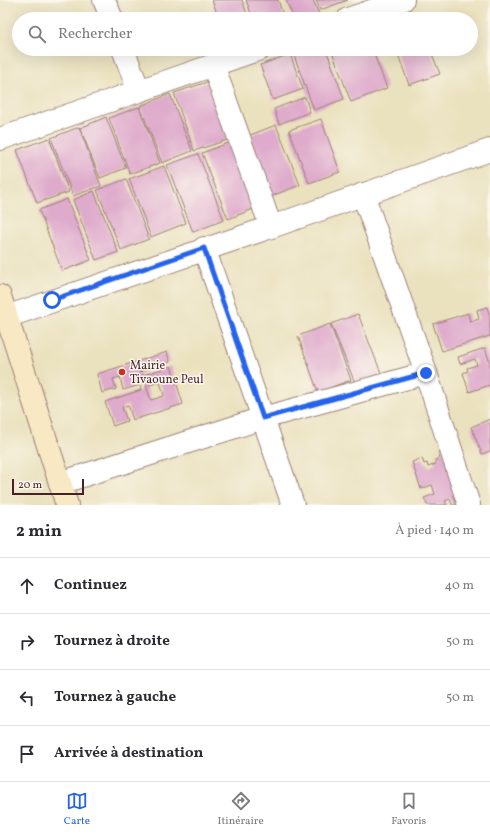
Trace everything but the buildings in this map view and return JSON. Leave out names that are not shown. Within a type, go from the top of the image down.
[{"type":"street","points":[[104,0],[109,12]]},
{"type":"street","points":[[363,12],[380,4],[403,0]]},
{"type":"street","points":[[126,56],[139,91]]},
{"type":"street","points":[[0,139],[239,56]]},
{"type":"street","points":[[213,65],[271,227]]},
{"type":"street","points":[[3,318],[204,248],[271,227],[490,150]]},
{"type":"street","points":[[363,194],[426,373],[469,505]]},
{"type":"street","points":[[204,248],[293,505]]},
{"type":"street","points":[[0,296],[3,318],[67,505]]},
{"type":"street","points":[[60,483],[263,418],[426,373]]},
{"type":"place","name":"Mairie Tivaoune Peul","points":[[122,372]]},
{"type":"route","points":[[52,300],[204,248],[263,418],[426,373]]}]
